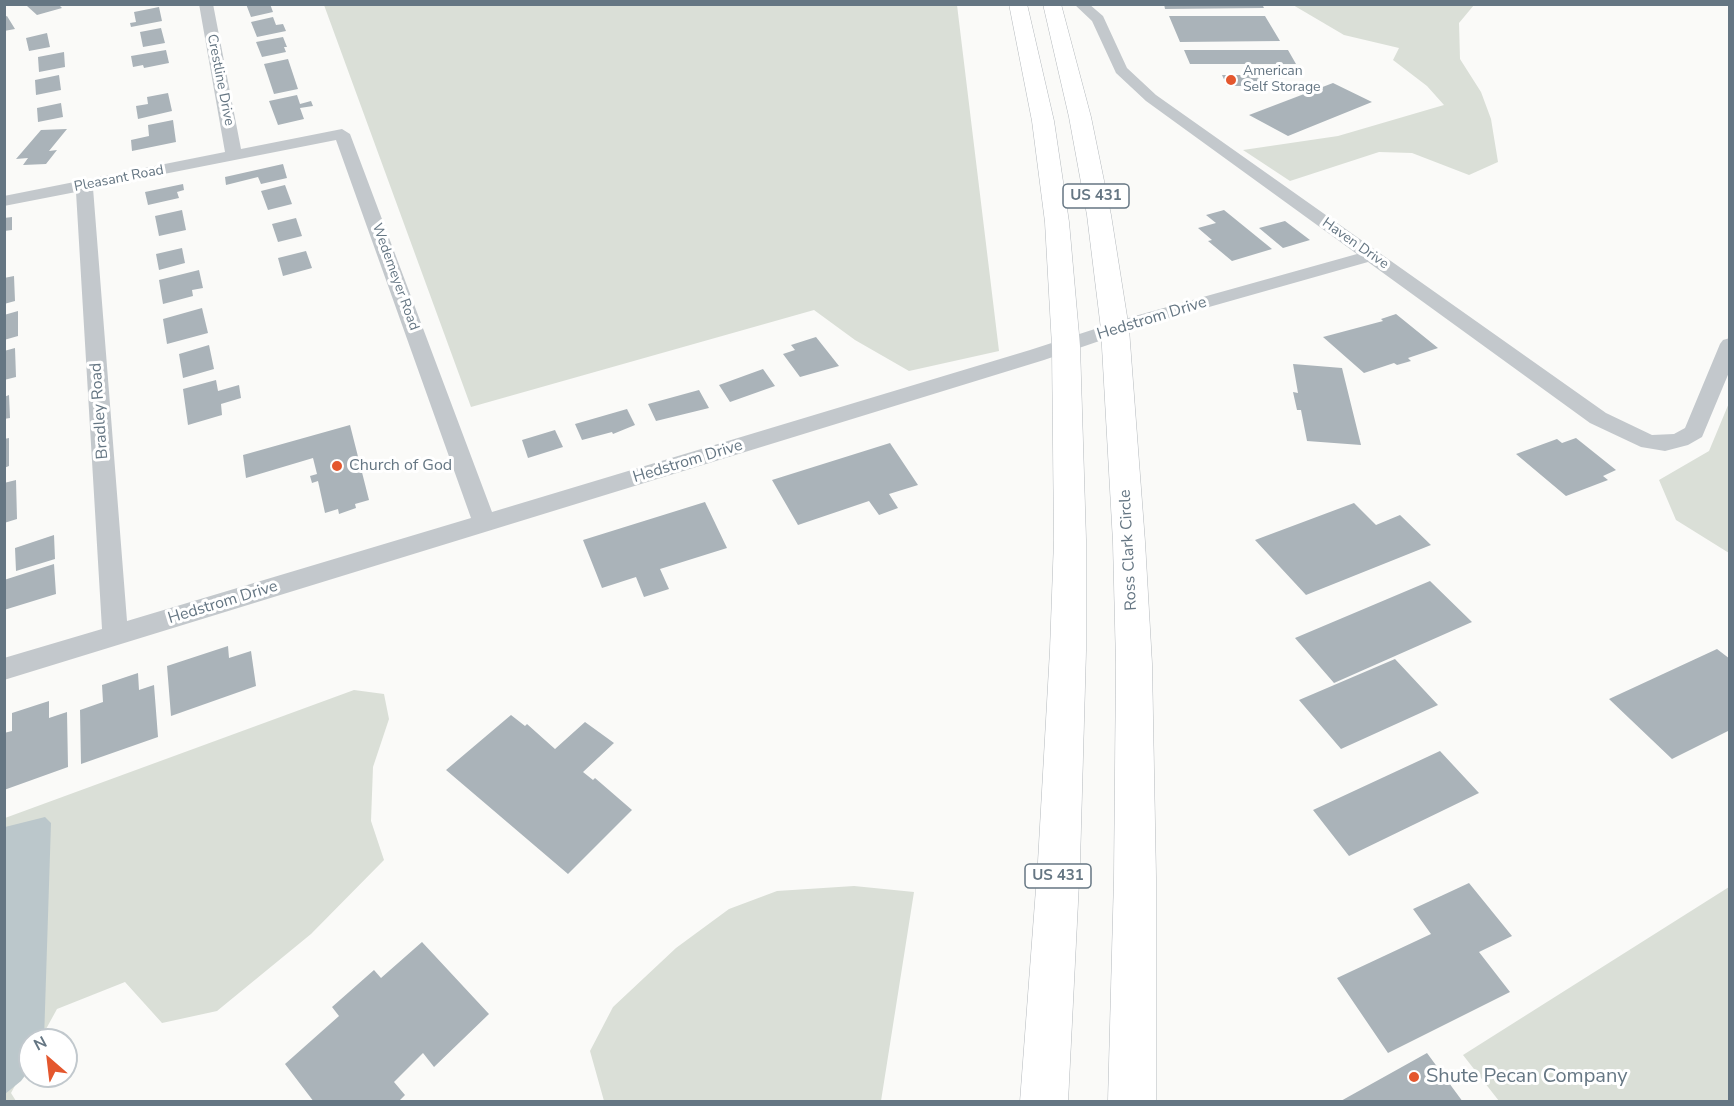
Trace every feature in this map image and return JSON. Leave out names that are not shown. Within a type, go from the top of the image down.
[{"type":"highway","name":"US 431","points":[[1018,4],[1044,132],[1057,222],[1066,346],[1070,540],[1068,650],[1059,862],[1044,1101]]},
{"type":"highway","name":"Ross Clark Circle","points":[[1052,4],[1089,160],[1099,215],[1114,329],[1129,542],[1134,664],[1135,879],[1132,1101]]},
{"type":"street","name":"Crestline Drive","points":[[206,4],[234,156]]},
{"type":"street","name":"Haven Drive","points":[[1080,4],[1098,19],[1114,58],[1135,86],[1598,418],[1631,436],[1665,443],[1680,440],[1694,432],[1730,344]]},
{"type":"street","name":"Wedemeyer Road","points":[[234,156],[342,134],[485,524]]},
{"type":"street","name":"Pleasant Road","points":[[4,201],[234,156]]},
{"type":"street","name":"Bradley Road","points":[[84,186],[115,636]]},
{"type":"street","name":"Hedstrom Drive","points":[[4,669],[485,524],[1066,346],[1114,329],[1371,256]]},
{"type":"shaded area","points":[[324,5],[957,5],[999,351],[909,371],[855,340],[814,310],[471,407]]},
{"type":"shaded area","points":[[1293,5],[1474,5],[1459,23],[1460,59],[1481,92],[1491,119],[1498,162],[1469,175],[1412,153],[1379,152],[1290,181],[1243,150],[1338,136],[1444,105],[1427,86],[1393,60],[1399,48],[1344,35]]},
{"type":"shaded area","points":[[1729,403],[1729,553],[1676,520],[1659,480],[1709,451]]},
{"type":"shaded area","points":[[354,690],[384,694],[389,719],[373,767],[371,821],[384,860],[311,934],[217,1011],[162,1023],[125,982],[57,1009],[47,1028],[18,1028],[18,1080],[11,1093],[16,1101],[5,1102],[5,818]]},
{"type":"shaded area","points":[[45,817],[51,823],[44,1028],[18,1028],[18,1083],[5,1094],[5,827]]},
{"type":"shaded area","points":[[854,886],[914,892],[881,1101],[604,1101],[590,1051],[613,1007],[676,948],[729,909],[777,891]]},
{"type":"shaded area","points":[[1729,887],[1729,1101],[1499,1101],[1463,1055]]},
{"type":"building","points":[[58,4],[62,8],[37,15],[27,6]]},
{"type":"building","points":[[246,4],[270,4],[273,12],[251,17]]},
{"type":"building","points":[[1164,4],[1262,4],[1264,8],[1165,9]]},
{"type":"building","points":[[159,7],[162,21],[131,27],[130,23],[136,22],[134,12]]},
{"type":"building","points":[[7,16],[15,29],[4,31],[4,17]]},
{"type":"building","points":[[1169,16],[1265,16],[1280,41],[1180,42]]},
{"type":"building","points":[[273,17],[276,25],[283,24],[286,31],[257,37],[251,22]]},
{"type":"building","points":[[161,28],[165,43],[143,47],[140,32]]},
{"type":"building","points":[[47,33],[50,47],[29,51],[26,38]]},
{"type":"building","points":[[283,37],[287,47],[284,47],[286,52],[262,57],[256,42]]},
{"type":"building","points":[[166,50],[169,63],[144,68],[143,65],[133,67],[131,56]]},
{"type":"building","points":[[1184,50],[1288,50],[1296,64],[1190,64]]},
{"type":"building","points":[[64,52],[65,67],[39,72],[38,57]]},
{"type":"building","points":[[288,59],[298,89],[274,94],[264,64]]},
{"type":"building","points":[[59,75],[61,90],[36,95],[35,80]]},
{"type":"building","points":[[1222,75],[1258,75],[1263,86],[1227,86]]},
{"type":"building","points":[[1333,83],[1372,102],[1288,136],[1249,115]]},
{"type":"building","points":[[168,93],[172,111],[138,119],[136,106],[148,104],[147,97]]},
{"type":"building","points":[[297,95],[300,104],[311,101],[313,106],[300,108],[304,119],[278,125],[269,101]]},
{"type":"building","points":[[61,103],[63,117],[38,122],[37,108]]},
{"type":"building","points":[[173,120],[176,142],[132,151],[131,140],[149,136],[148,125]]},
{"type":"building","points":[[67,129],[49,151],[57,150],[46,164],[23,165],[28,158],[16,159],[41,130]]},
{"type":"building","points":[[283,164],[287,178],[261,184],[258,177],[226,185],[225,177]]},
{"type":"building","points":[[183,184],[184,190],[177,192],[179,198],[148,205],[145,192]]},
{"type":"building","points":[[285,185],[292,204],[268,210],[261,191]]},
{"type":"building","points":[[182,210],[186,230],[159,236],[155,216]]},
{"type":"building","points":[[1224,210],[1272,249],[1232,261],[1208,241],[1212,240],[1198,228],[1216,223],[1206,215]]},
{"type":"building","points":[[12,217],[12,230],[4,231],[4,218]]},
{"type":"building","points":[[296,218],[302,236],[278,242],[272,224]]},
{"type":"building","points":[[1285,221],[1310,240],[1283,248],[1259,228]]},
{"type":"building","points":[[182,248],[185,263],[159,270],[156,254]]},
{"type":"building","points":[[306,251],[312,268],[283,276],[278,258]]},
{"type":"building","points":[[199,270],[203,288],[192,290],[193,296],[163,304],[159,280]]},
{"type":"building","points":[[14,276],[15,301],[4,304],[4,278]]},
{"type":"building","points":[[202,308],[208,333],[167,344],[163,319]]},
{"type":"building","points":[[18,311],[18,336],[4,340],[4,315]]},
{"type":"building","points":[[1396,314],[1438,348],[1408,358],[1411,361],[1397,365],[1394,363],[1364,373],[1323,337],[1383,321],[1381,319]]},
{"type":"building","points":[[816,337],[839,366],[800,377],[783,354],[795,350],[791,345]]},
{"type":"building","points":[[209,345],[214,369],[183,378],[179,354]]},
{"type":"building","points":[[15,348],[16,377],[4,380],[4,351]]},
{"type":"building","points":[[1293,364],[1342,368],[1361,445],[1307,441],[1301,410],[1297,410],[1293,392],[1298,393]]},
{"type":"building","points":[[763,369],[775,386],[730,402],[719,385]]},
{"type":"building","points":[[216,380],[218,391],[239,385],[241,398],[221,404],[222,415],[188,425],[183,389]]},
{"type":"building","points":[[699,390],[709,408],[656,421],[648,404]]},
{"type":"building","points":[[9,395],[10,418],[4,419],[4,397]]},
{"type":"building","points":[[627,409],[635,425],[613,434],[612,432],[582,440],[575,424]]},
{"type":"building","name":"Church of God","points":[[350,425],[369,500],[355,504],[356,508],[339,514],[338,509],[325,513],[318,481],[312,483],[310,476],[317,474],[313,458],[246,478],[243,455]]},
{"type":"building","points":[[555,430],[563,447],[528,458],[522,440]]},
{"type":"building","points":[[9,438],[9,466],[4,468],[4,439]]},
{"type":"building","points":[[1576,438],[1616,470],[1603,476],[1608,480],[1566,496],[1516,454],[1557,439],[1562,443]]},
{"type":"building","points":[[890,443],[918,485],[889,494],[898,508],[879,515],[869,501],[798,525],[772,480]]},
{"type":"building","points":[[16,480],[17,519],[4,523],[4,483]]},
{"type":"building","points":[[705,502],[727,548],[660,569],[669,589],[644,597],[636,577],[602,588],[583,540]]},
{"type":"building","points":[[1354,503],[1376,525],[1400,515],[1431,545],[1306,595],[1255,540]]},
{"type":"building","points":[[54,535],[55,559],[16,571],[15,548]]},
{"type":"building","points":[[54,564],[56,594],[4,610],[4,580]]},
{"type":"building","points":[[1430,581],[1472,622],[1334,683],[1295,638]]},
{"type":"building","points":[[228,646],[229,658],[251,651],[256,686],[171,716],[167,666]]},
{"type":"building","points":[[1717,649],[1730,659],[1730,730],[1672,759],[1609,699]]},
{"type":"building","points":[[1395,659],[1438,705],[1341,749],[1299,700]]},
{"type":"building","points":[[138,673],[139,690],[154,685],[158,737],[81,764],[80,710],[103,702],[102,685]]},
{"type":"building","points":[[49,701],[49,718],[67,712],[68,767],[4,790],[4,733],[12,731],[12,713]]},
{"type":"building","points":[[511,715],[525,726],[527,724],[555,749],[585,722],[614,743],[583,772],[593,780],[595,778],[632,810],[568,874],[446,770]]},
{"type":"building","points":[[1440,751],[1479,793],[1349,856],[1313,810]]},
{"type":"building","points":[[1469,883],[1512,936],[1479,952],[1510,992],[1388,1053],[1337,978],[1431,934],[1413,909]]},
{"type":"building","points":[[422,942],[489,1014],[434,1067],[423,1053],[394,1082],[405,1095],[398,1102],[314,1102],[285,1064],[339,1016],[332,1007],[374,970],[381,978]]},
{"type":"building","name":"Shute Pecan Company","points":[[1427,1053],[1463,1102],[1339,1102]]},
{"type":"place","name":"American Self Storage","points":[[1231,80]]},
{"type":"place","name":"Church of God","points":[[337,466]]},
{"type":"place","name":"Shute Pecan Company","points":[[1414,1077]]}]
